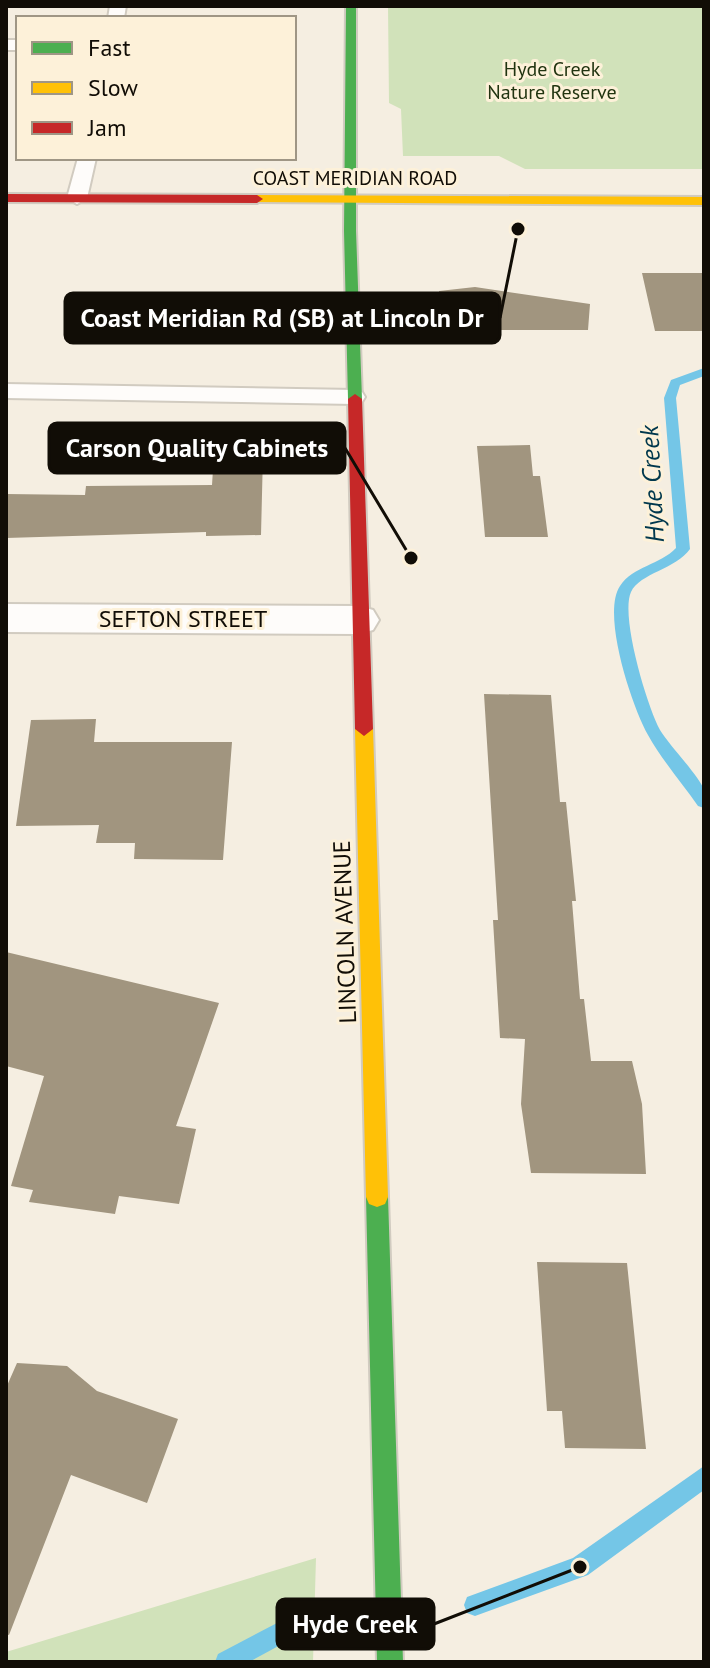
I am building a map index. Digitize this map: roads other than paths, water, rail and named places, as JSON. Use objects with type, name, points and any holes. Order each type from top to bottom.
[{"type":"main road","name":"LINCOLN AVENUE","points":[[351,6],[349,200],[390,1662]]},
{"type":"main road","name":"COAST MERIDIAN ROAD","points":[[6,198],[704,201]]},
{"type":"street","name":"SEFTON STREET","points":[[6,618],[359,620]]},
{"type":"lane","points":[[77,198],[86,160]]},
{"type":"lane","points":[[6,391],[354,397]]},
{"type":"waterway","name":"Hyde Creek","points":[[704,372],[675,383],[670,398],[683,549],[669,561],[636,578],[624,591],[621,602],[630,661],[648,720],[704,802]]},
{"type":"waterway","name":"Hyde Creek","points":[[475,1605],[580,1567],[704,1477]]},
{"type":"waterway","name":"Hyde Creek","points":[[226,1662],[300,1622]]},
{"type":"place","name":"Coast Meridian Rd (SB) at Lincoln Dr","points":[[518,229]]},
{"type":"place","name":"Carson Quality Cabinets","points":[[411,558]]},
{"type":"place","name":"Hyde Creek","points":[[580,1567]]},
{"type":"park label","name":"Hyde Creek Nature Reserve","points":[[552,80]]}]
